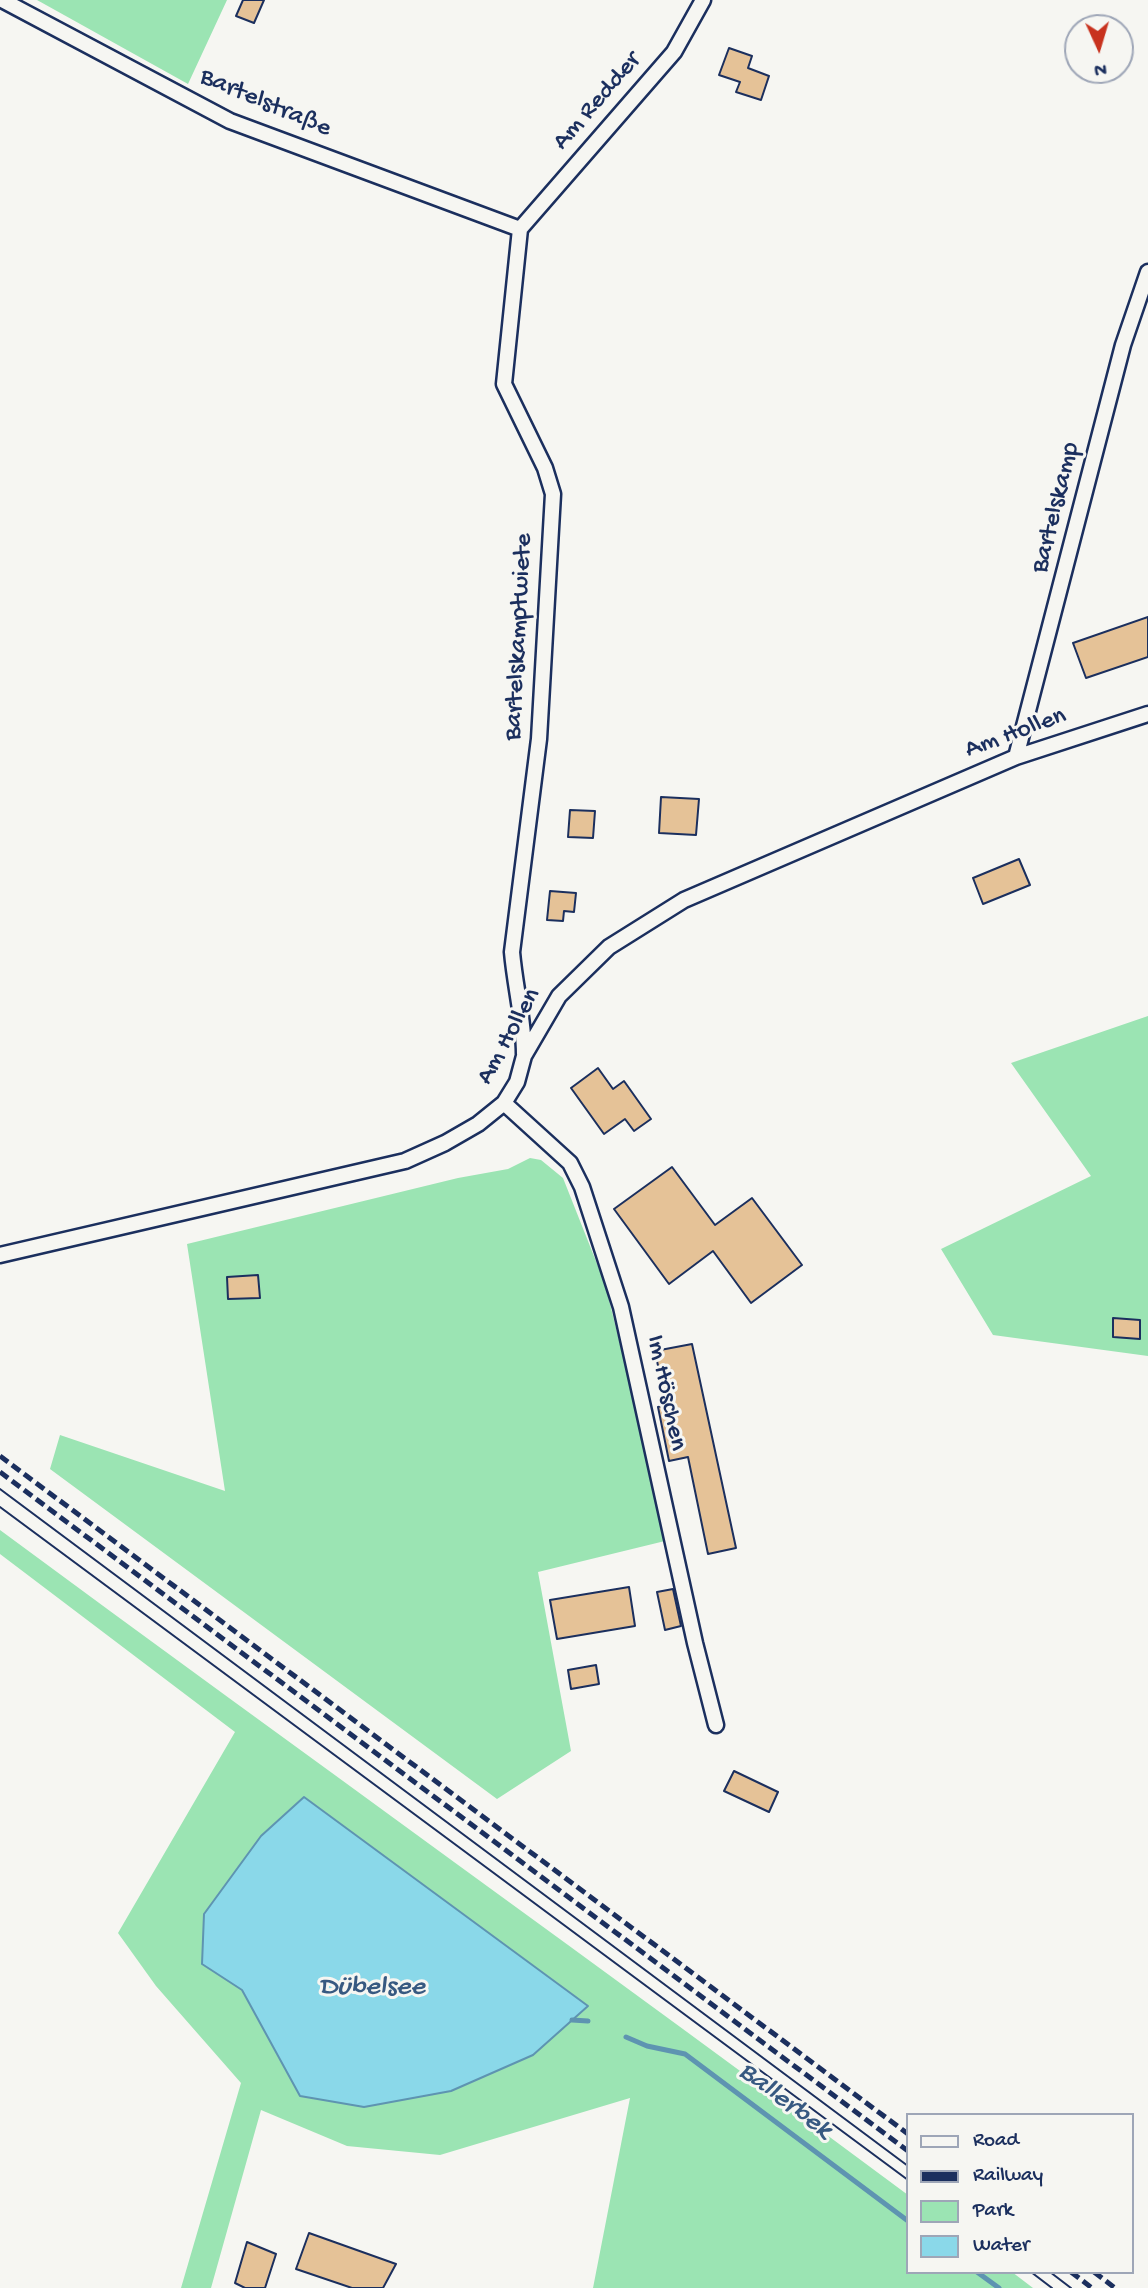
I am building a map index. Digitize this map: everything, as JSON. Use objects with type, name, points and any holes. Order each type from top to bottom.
[{"type":"street","name":"Bartelstraße","points":[[2,0],[230,121],[520,229]]},
{"type":"street","name":"Am Redder","points":[[520,229],[674,52],[703,0]]},
{"type":"street","name":"Bartelskamptwiete","points":[[520,229],[504,384],[545,468],[552,494],[539,739],[512,952],[515,985],[524,1027],[524,1056]]},
{"type":"street","name":"Bartelskamp","points":[[1016,757],[1124,345],[1148,272]]},
{"type":"street","name":"Am Hollen","points":[[0,1255],[405,1161],[446,1143],[478,1124],[504,1103],[517,1082],[524,1056],[559,996],[609,947],[684,900],[1016,757],[1148,714]]},
{"type":"street","name":"Im Höschen","points":[[504,1103],[570,1163],[582,1187],[621,1307],[695,1643],[716,1725]]},
{"type":"green space","points":[[37,0],[227,0],[188,84]]},
{"type":"green space","points":[[1148,1016],[1148,1356],[993,1335],[941,1249],[1091,1176],[1011,1063]]},
{"type":"green space","points":[[530,1158],[541,1160],[563,1178],[605,1284],[669,1540],[538,1572],[571,1751],[497,1799],[50,1469],[60,1435],[225,1491],[187,1244],[458,1178],[508,1169]]},
{"type":"green space","points":[[0,1530],[906,2194],[906,2274],[1015,2274],[1033,2288],[593,2288],[630,2098],[440,2155],[347,2146],[261,2110],[211,2288],[181,2288],[241,2083],[156,1986],[118,1933],[235,1732],[0,1554]],"holes":[[[242,1990],[363,2107],[300,2095]]]},
{"type":"water","name":"Dübelsee","points":[[304,1797],[588,2006],[533,2055],[451,2091],[364,2107],[300,2096],[242,1990],[202,1964],[204,1914],[261,1836]]},
{"type":"building","points":[[243,0],[264,0],[254,23],[236,16]]},
{"type":"building","points":[[729,48],[752,56],[748,68],[769,76],[761,100],[736,92],[740,82],[719,75]]},
{"type":"building","points":[[1148,617],[1148,657],[1086,678],[1073,643]]},
{"type":"building","points":[[661,797],[699,799],[696,835],[659,833]]},
{"type":"building","points":[[570,810],[595,811],[593,838],[568,837]]},
{"type":"building","points":[[1019,859],[1030,885],[983,904],[973,878]]},
{"type":"building","points":[[550,891],[576,893],[574,912],[564,911],[563,921],[547,920]]},
{"type":"building","points":[[598,1068],[613,1089],[624,1081],[651,1119],[634,1131],[625,1119],[604,1134],[571,1088]]},
{"type":"building","points":[[672,1167],[715,1225],[752,1198],[802,1265],[751,1303],[713,1251],[669,1284],[614,1209]]},
{"type":"building","points":[[258,1275],[260,1298],[228,1299],[227,1277]]},
{"type":"building","points":[[1113,1318],[1140,1320],[1140,1339],[1113,1337]]},
{"type":"building","points":[[692,1344],[736,1548],[708,1554],[688,1457],[669,1461],[658,1407],[666,1405],[655,1351]]},
{"type":"building","points":[[629,1587],[635,1626],[557,1639],[550,1600]]},
{"type":"building","points":[[673,1589],[681,1626],[665,1630],[657,1592]]},
{"type":"building","points":[[596,1665],[599,1684],[571,1689],[568,1670]]},
{"type":"building","points":[[734,1771],[778,1792],[769,1812],[724,1791]]},
{"type":"building","points":[[309,2233],[396,2264],[383,2288],[352,2288],[296,2269]]},
{"type":"building","points":[[247,2242],[276,2254],[265,2288],[245,2288],[235,2283]]},
{"type":"waterway","name":"Ballerbek","points":[[572,2020],[588,2021]]},
{"type":"waterway","name":"Ballerbek","points":[[626,2037],[647,2046],[685,2054],[906,2220]]},
{"type":"waterway","name":"Ballerbek","points":[[980,2274],[999,2288]]},
{"type":"tram line","points":[[0,1489],[906,2165]]},
{"type":"tram line","points":[[0,1507],[906,2179]]},
{"type":"tram line","points":[[1034,2274],[1052,2288]]},
{"type":"tram line","points":[[1053,2274],[1071,2288]]},
{"type":"railway","points":[[0,1456],[906,2133]]},
{"type":"railway","points":[[0,1472],[906,2150]]},
{"type":"railway","points":[[1074,2274],[1092,2288]]},
{"type":"railway","points":[[1097,2274],[1115,2288]]}]
